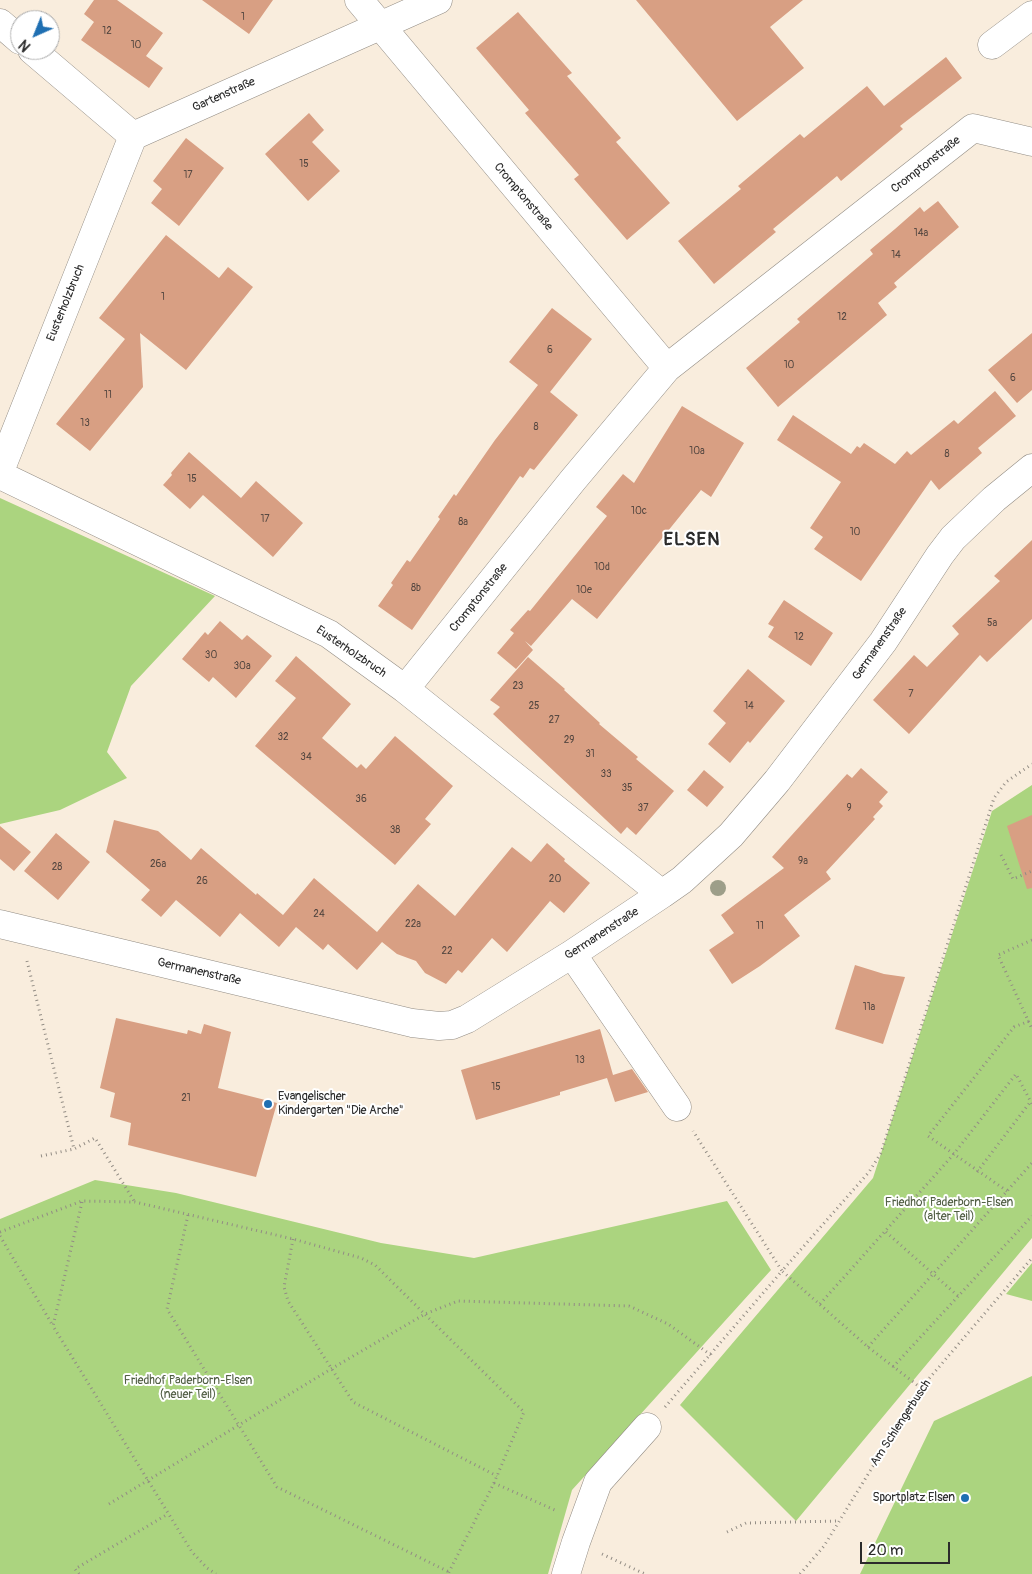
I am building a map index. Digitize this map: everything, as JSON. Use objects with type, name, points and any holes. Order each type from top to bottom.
[{"type":"street","name":"Cromptonstraße","points":[[359,0],[667,368]]},
{"type":"street","name":"Gartenstraße","points":[[133,136],[438,0]]},
{"type":"street","points":[[992,46],[1032,15]]},
{"type":"street","points":[[0,23],[10,32]]},
{"type":"street","points":[[44,60],[133,136]]},
{"type":"street","name":"Cromptonstraße","points":[[405,689],[567,488],[667,368],[973,128],[1032,142]]},
{"type":"street","name":"Eusterholzbruch","points":[[0,471],[133,136]]},
{"type":"street","name":"Germanenstraße","points":[[10,927],[412,1023],[440,1026],[452,1025],[467,1019],[572,954],[662,894],[682,880],[731,835],[777,781],[884,642],[953,538],[994,499],[1032,468]]},
{"type":"street","name":"Eusterholzbruch","points":[[0,475],[329,634],[405,689],[662,894]]},
{"type":"street","points":[[572,954],[677,1107]]},
{"type":"street","points":[[566,1574],[579,1532],[598,1482],[647,1427]]},
{"type":"path","points":[[647,1427],[869,1172],[881,1153],[994,798],[1006,782],[1032,764]]},
{"type":"path","points":[[1001,855],[1013,879],[1032,871]]},
{"type":"path","points":[[10,927],[74,1149]]},
{"type":"path","points":[[1032,940],[998,955],[1030,1021],[1032,1029]]},
{"type":"path","points":[[1006,1192],[928,1136],[1014,1028],[1030,1021]]},
{"type":"path","points":[[820,1304],[954,1155],[1016,1074],[1031,1103],[977,1172]]},
{"type":"path","points":[[677,1107],[782,1271],[868,1347],[921,1388]]},
{"type":"path","points":[[41,1156],[74,1149],[95,1138],[134,1202]]},
{"type":"path","points":[[868,1347],[1032,1163]]},
{"type":"path","points":[[53,1326],[82,1201]]},
{"type":"path","points":[[0,1232],[82,1201],[134,1202],[293,1239],[361,1258],[375,1266],[524,1412],[494,1483],[449,1573],[277,1487],[167,1309],[188,1215]]},
{"type":"path","points":[[893,1368],[1032,1216]]},
{"type":"path","points":[[886,1232],[958,1296]]},
{"type":"path","points":[[0,1236],[192,1552],[207,1568],[216,1574]]},
{"type":"path","points":[[293,1239],[284,1287],[288,1302],[353,1402],[497,1476]]},
{"type":"path","name":"Am Schlengerbusch","points":[[800,1574],[824,1546],[840,1522],[921,1388],[1032,1258]]},
{"type":"path","points":[[109,1504],[330,1369],[425,1314],[458,1301],[629,1306],[668,1324],[710,1355]]},
{"type":"path","points":[[494,1483],[579,1532],[645,1574]]},
{"type":"path","points":[[79,1574],[75,1569],[168,1514]]},
{"type":"path","points":[[727,1532],[746,1523],[840,1522]]},
{"type":"green space","points":[[0,498],[215,596],[131,686],[107,752],[127,778],[60,810],[0,824]]},
{"type":"green space","name":"Friedhof Paderborn-Elsen (alter Teil)","points":[[1032,785],[1032,1238],[796,1521],[680,1405],[873,1178],[992,811]]},
{"type":"green space","name":"Friedhof Paderborn-Elsen (neuer Teil)","points":[[95,1180],[176,1193],[381,1243],[474,1258],[727,1201],[771,1270],[572,1490],[548,1574],[0,1574],[0,1219]]},
{"type":"green space","points":[[1032,1263],[1032,1301],[1006,1294]]},
{"type":"green space","name":"Sportplatz Elsen","points":[[1032,1376],[1032,1574],[860,1574],[934,1421]]},
{"type":"building","points":[[94,0],[117,0],[163,33],[146,56],[163,68],[149,88],[81,40],[94,22],[84,14]]},
{"type":"building","points":[[202,0],[273,0],[249,34]]},
{"type":"building","points":[[636,0],[803,0],[770,27],[804,68],[737,121]]},
{"type":"building","points":[[518,12],[572,73],[567,76],[621,138],[616,142],[670,203],[627,240],[574,179],[579,175],[525,113],[529,110],[476,48]]},
{"type":"building","points":[[946,57],[962,78],[900,126],[903,129],[841,181],[837,176],[773,229],[776,232],[714,284],[678,241],[741,189],[738,186],[800,134],[804,138],[867,86],[884,106]]},
{"type":"building","points":[[309,113],[324,130],[312,142],[340,171],[308,201],[265,154]]},
{"type":"building","points":[[186,138],[224,168],[179,226],[151,203],[162,189],[153,181]]},
{"type":"building","points":[[938,201],[959,227],[894,283],[897,287],[878,303],[887,315],[778,407],[746,368],[800,322],[797,319],[873,254],[870,250],[920,207],[924,212]]},
{"type":"building","points":[[166,235],[219,278],[228,267],[253,287],[186,370],[140,333],[143,387],[90,451],[56,424],[125,339],[99,318]]},
{"type":"building","points":[[552,308],[592,339],[550,392],[578,415],[534,470],[530,468],[523,478],[520,476],[412,630],[378,606],[407,560],[410,562],[440,519],[438,517],[454,494],[456,496],[495,440],[538,385],[509,362]]},
{"type":"building","points":[[1032,333],[1032,390],[1017,403],[988,370]]},
{"type":"building","points":[[995,391],[1016,416],[978,448],[982,453],[939,490],[931,480],[861,581],[814,549],[823,537],[810,528],[841,482],[777,440],[793,415],[851,454],[857,446],[860,448],[864,443],[895,464],[907,451],[911,455],[954,420],[958,424]]},
{"type":"building","points":[[682,406],[744,443],[711,497],[701,490],[597,619],[572,599],[531,646],[525,641],[533,650],[516,669],[497,653],[514,633],[510,630],[528,610],[530,611],[607,516],[596,507],[623,474],[634,483]]},
{"type":"building","points":[[189,452],[241,498],[256,481],[303,523],[273,557],[203,495],[190,509],[163,485]]},
{"type":"building","points":[[1032,540],[1032,619],[987,662],[980,655],[909,734],[873,700],[914,655],[927,667],[959,634],[952,626],[1000,581],[994,576]]},
{"type":"building","points":[[784,600],[833,633],[811,666],[768,637],[774,627],[768,624]]},
{"type":"building","points":[[220,621],[242,640],[247,635],[272,656],[236,698],[213,677],[209,682],[182,659],[205,632],[208,635]]},
{"type":"building","points":[[296,656],[351,704],[322,738],[357,768],[361,764],[366,769],[395,736],[453,786],[425,819],[431,824],[395,865],[255,746],[296,698],[275,681]]},
{"type":"building","points":[[528,657],[565,689],[599,724],[638,757],[636,759],[674,791],[636,835],[627,827],[621,834],[493,714],[500,707],[490,700]]},
{"type":"building","points":[[748,669],[785,701],[750,743],[748,741],[730,763],[708,744],[726,723],[713,711]]},
{"type":"building","points":[[861,768],[888,792],[879,802],[883,806],[873,817],[875,819],[826,872],[831,879],[784,915],[800,936],[732,984],[709,950],[734,933],[721,915],[784,868],[772,857],[847,774],[852,778]]},
{"type":"building","points":[[704,770],[724,787],[707,807],[687,790]]},
{"type":"building","points":[[1032,815],[1032,888],[1027,889],[1007,826]]},
{"type":"building","points":[[114,820],[158,831],[191,860],[201,848],[256,895],[257,893],[283,915],[314,878],[377,932],[418,884],[455,916],[512,847],[531,862],[547,843],[565,859],[564,861],[590,883],[564,913],[550,901],[507,952],[492,938],[462,973],[458,970],[446,984],[425,973],[416,961],[397,954],[382,942],[357,970],[328,944],[323,950],[296,927],[279,947],[240,913],[220,937],[176,900],[161,917],[141,900],[150,890],[106,852]]},
{"type":"building","points":[[0,826],[31,852],[14,871],[0,859]]},
{"type":"building","points":[[56,833],[90,862],[58,900],[24,871]]},
{"type":"building","points":[[855,965],[884,974],[905,977],[883,1044],[835,1029]]},
{"type":"building","points":[[116,1018],[187,1034],[188,1030],[201,1034],[204,1024],[231,1032],[218,1088],[277,1103],[256,1177],[128,1145],[131,1123],[110,1117],[115,1093],[100,1088]]},
{"type":"building","points":[[600,1029],[613,1075],[632,1069],[648,1092],[615,1102],[607,1078],[560,1092],[560,1095],[476,1120],[461,1070]]},
{"type":"place","name":"Evangelischer Kindergarten \"Die Arche\"","points":[[268,1104]]},
{"type":"place","name":"Sportplatz Elsen","points":[[965,1498]]},
{"type":"district","name":"ELSEN","points":[[692,540]]}]
